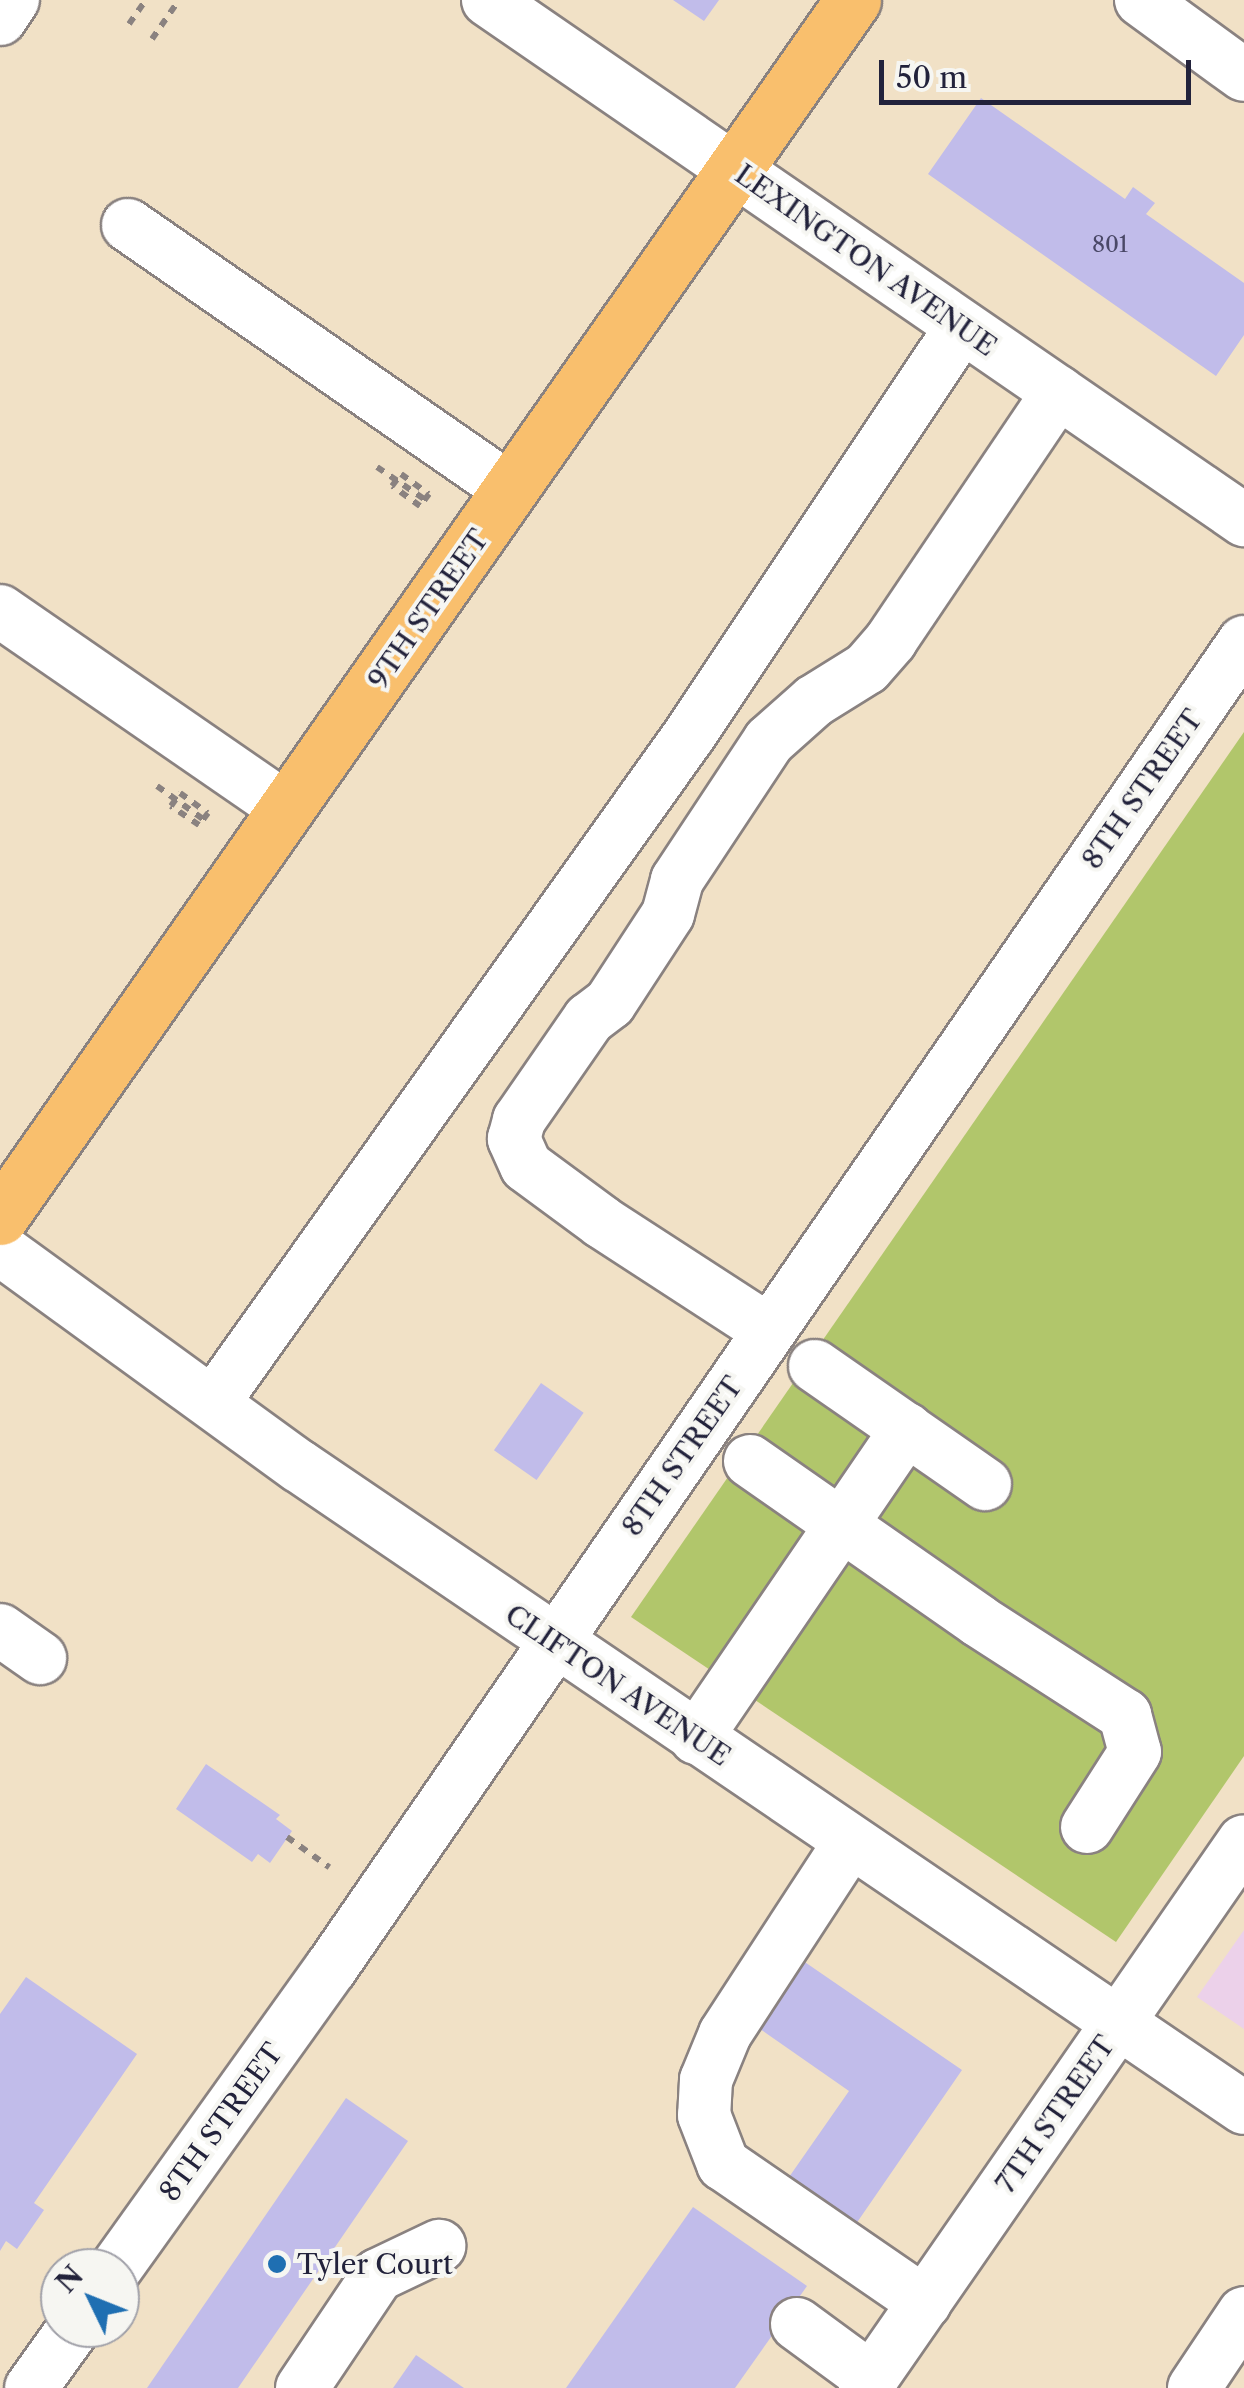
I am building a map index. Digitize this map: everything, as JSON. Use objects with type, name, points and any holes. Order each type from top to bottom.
[{"type":"main road","name":"9TH STREET","points":[[0,1216],[854,0]]},
{"type":"street","points":[[0,19],[13,0]]},
{"type":"street","name":"LEXINGTON AVENUE","points":[[488,0],[1244,520]]},
{"type":"street","points":[[1141,0],[1244,75]]},
{"type":"street","points":[[128,226],[511,490]]},
{"type":"street","points":[[213,1403],[690,734],[962,326]]},
{"type":"street","points":[[768,1330],[602,1222],[526,1166],[517,1154],[514,1139],[519,1120],[589,1018],[610,1003],[668,914],[677,880],[769,741],[786,723],[856,676],[891,640],[1058,392]]},
{"type":"street","points":[[0,611],[287,809]]},
{"type":"street","name":"8TH STREET","points":[[130,2248],[331,1968],[1244,642]]},
{"type":"street","name":"CLIFTON AVENUE","points":[[0,1249],[554,1641],[1244,2108]]},
{"type":"street","points":[[815,1366],[985,1484]]},
{"type":"street","points":[[696,1738],[907,1429]]},
{"type":"street","points":[[750,1461],[1124,1714],[1135,1752],[1088,1827]]},
{"type":"street","name":"7TH STREET","points":[[868,2383],[1244,1840]]},
{"type":"street","points":[[850,1842],[725,2034],[706,2080],[704,2116],[723,2164],[924,2302]]},
{"type":"street","points":[[302,2388],[378,2275],[438,2246]]},
{"type":"street","points":[[1194,2388],[1244,2313]]},
{"type":"street","points":[[797,2324],[868,2383]]},
{"type":"street","points":[[31,2388],[60,2348]]},
{"type":"path","points":[[128,24],[146,0]]},
{"type":"path","points":[[152,40],[179,0]]},
{"type":"path","points":[[378,467],[424,500]]},
{"type":"path","points":[[156,786],[175,799]]},
{"type":"path","points":[[180,793],[208,812],[199,825],[171,806],[175,799],[180,793]]},
{"type":"path","points":[[287,1837],[329,1866]]},
{"type":"shaded area","points":[[1244,1930],[1244,2029],[1197,1997]]},
{"type":"green space","points":[[1244,732],[1244,1756],[1116,1942],[631,1617]]},
{"type":"building","points":[[673,0],[719,0],[704,21]]},
{"type":"building","points":[[981,98],[1125,199],[1133,187],[1155,203],[1146,214],[1244,283],[1244,335],[1216,376],[928,174]]},
{"type":"building","points":[[541,1383],[584,1413],[537,1480],[494,1450]]},
{"type":"building","points":[[206,1764],[280,1815],[276,1819],[292,1831],[270,1863],[258,1854],[252,1862],[176,1809]]},
{"type":"building","points":[[796,1956],[962,2070],[847,2237],[780,2190],[849,2091],[750,2022]]},
{"type":"building","points":[[26,1977],[137,2054],[34,2203],[44,2210],[17,2249],[6,2241],[0,2251],[0,2014]]},
{"type":"building","name":"Tyler Court","points":[[346,2098],[408,2141],[238,2388],[147,2388]]},
{"type":"building","points":[[693,2207],[807,2286],[735,2388],[566,2388]]},
{"type":"building","points":[[416,2355],[464,2388],[393,2388]]},
{"type":"place","name":"Tyler Court","points":[[277,2264]]}]
